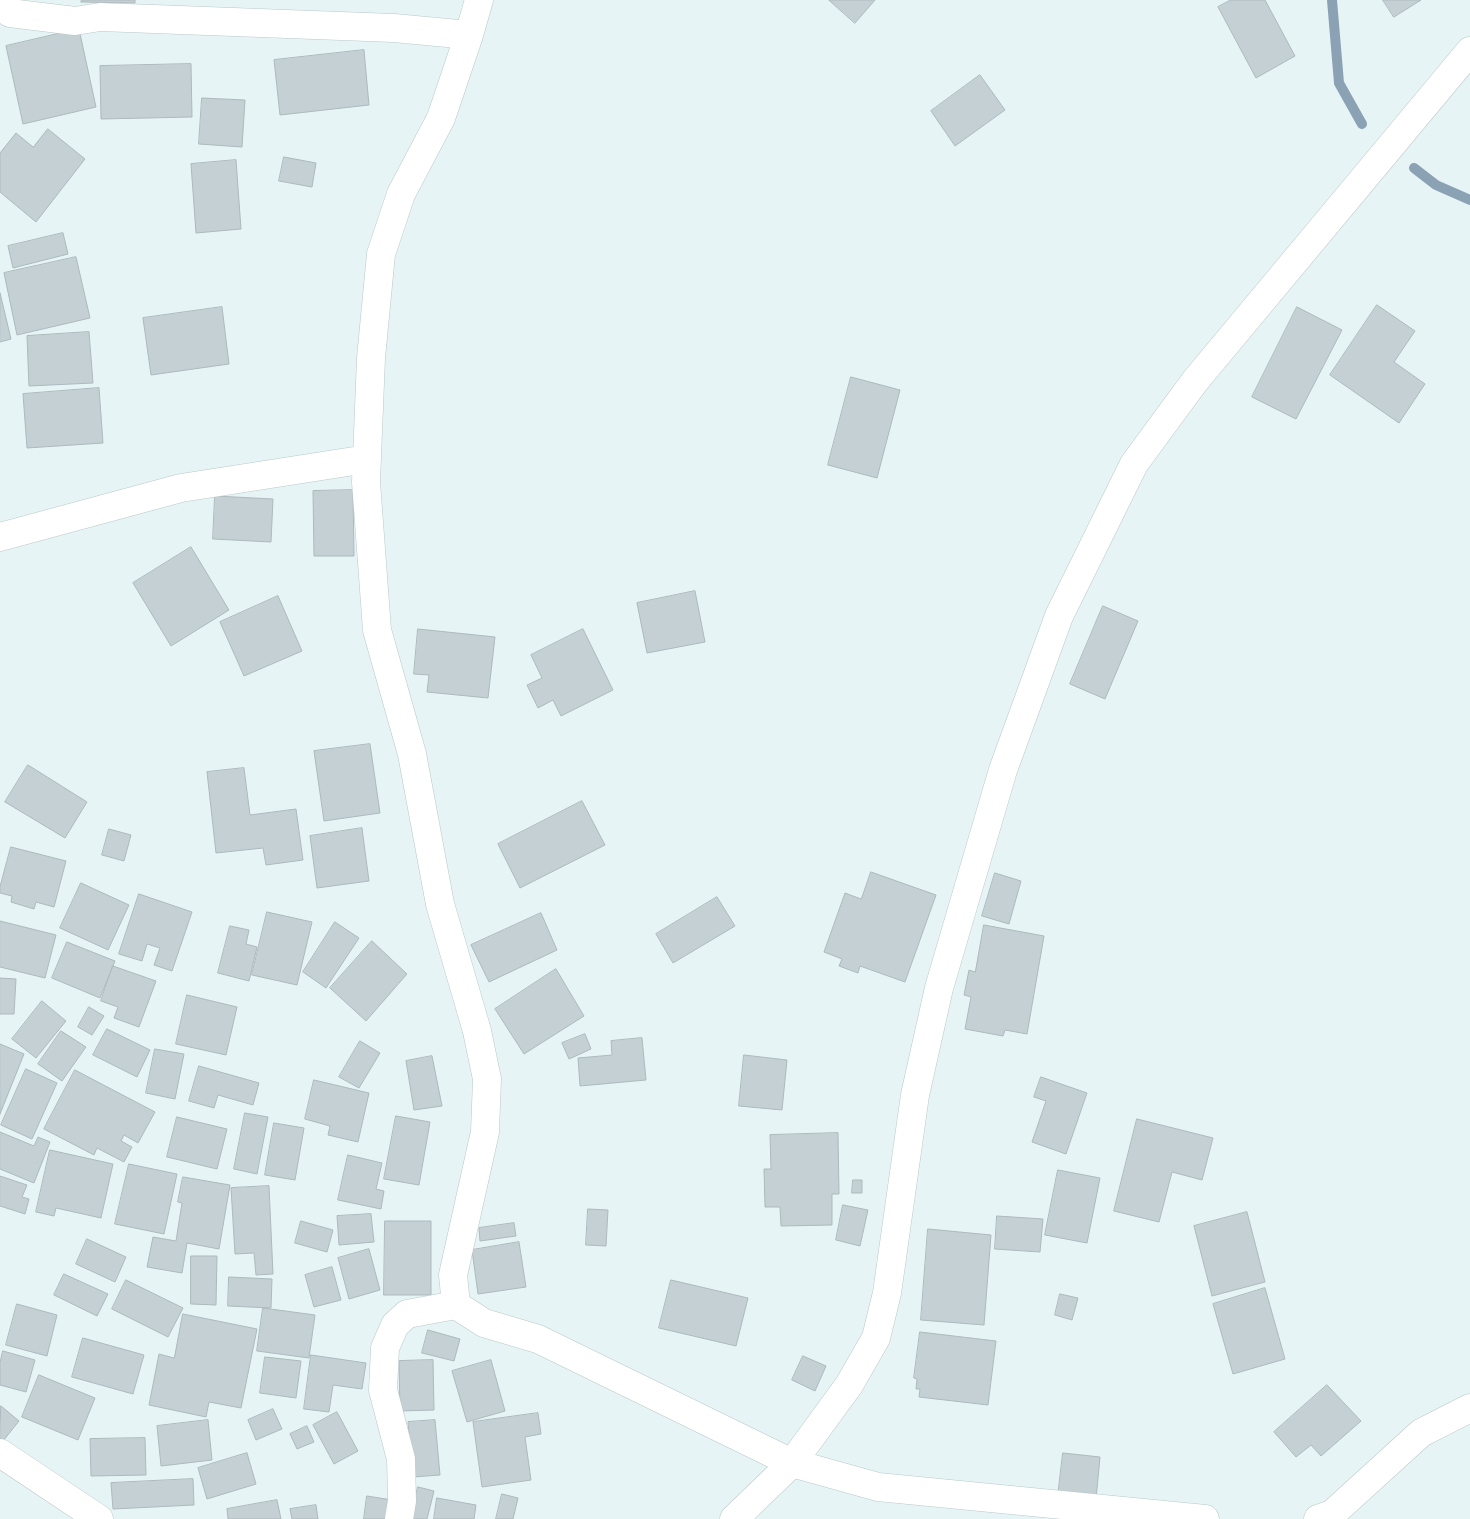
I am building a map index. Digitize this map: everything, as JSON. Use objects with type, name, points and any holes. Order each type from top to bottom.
[{"type":"street","points":[[456,1305],[453,1274],[485,1132],[487,1079],[478,1031],[440,904],[412,754],[376,630],[366,482],[371,358],[381,254],[401,194],[441,118],[479,0]]},
{"type":"street","points":[[0,6],[10,13],[75,21],[100,17],[394,28],[469,35]]},
{"type":"street","points":[[734,1519],[792,1463],[849,1385],[876,1338],[887,1293],[915,1095],[940,988],[1003,770],[1059,616],[1134,464],[1195,381],[1470,51]]},
{"type":"street","points":[[0,537],[181,488],[367,459]]},
{"type":"street","points":[[399,1519],[402,1501],[401,1459],[383,1390],[384,1348],[395,1325],[407,1314],[456,1305],[484,1323],[538,1339],[792,1463],[878,1487],[1204,1519]]},
{"type":"street","points":[[1318,1519],[1332,1514],[1421,1432],[1470,1408]]},
{"type":"street","points":[[0,1453],[98,1519]]},
{"type":"building","points":[[82,0],[135,0],[135,3],[81,2]]},
{"type":"building","points":[[829,0],[875,0],[855,23]]},
{"type":"building","points":[[1231,0],[1265,0],[1295,56],[1256,78],[1218,7]]},
{"type":"building","points":[[1383,0],[1421,0],[1394,17]]},
{"type":"building","points":[[79,29],[96,107],[23,124],[6,46]]},
{"type":"building","points":[[364,50],[369,105],[280,115],[274,60]]},
{"type":"building","points":[[191,64],[192,117],[101,119],[100,66]]},
{"type":"building","points":[[980,75],[1005,110],[955,146],[931,111]]},
{"type":"building","points":[[202,98],[245,100],[242,147],[199,144]]},
{"type":"building","points":[[48,129],[85,159],[36,222],[0,192],[0,153],[16,133],[33,147]]},
{"type":"building","points":[[284,157],[316,163],[312,187],[279,181]]},
{"type":"building","points":[[236,160],[241,229],[196,233],[191,164]]},
{"type":"building","points":[[63,233],[68,254],[13,268],[8,246]]},
{"type":"building","points":[[76,257],[90,318],[17,335],[4,273]]},
{"type":"building","points":[[0,293],[11,339],[0,342]]},
{"type":"building","points":[[1377,305],[1415,331],[1394,362],[1425,384],[1399,423],[1330,375]]},
{"type":"building","points":[[222,307],[229,364],[151,375],[143,318]]},
{"type":"building","points":[[1297,307],[1342,330],[1296,419],[1252,397]]},
{"type":"building","points":[[89,332],[93,383],[29,386],[27,336]]},
{"type":"building","points":[[851,377],[900,390],[877,478],[828,465]]},
{"type":"building","points":[[99,388],[103,443],[27,448],[23,394]]},
{"type":"building","points":[[353,490],[354,556],[314,556],[313,491]]},
{"type":"building","points":[[215,496],[273,499],[271,542],[213,539]]},
{"type":"building","points":[[191,547],[229,610],[171,646],[133,583]]},
{"type":"building","points":[[695,591],[705,642],[647,653],[637,603]]},
{"type":"building","points":[[278,596],[302,651],[244,676],[220,622]]},
{"type":"building","points":[[1103,606],[1138,621],[1105,699],[1070,684]]},
{"type":"building","points":[[418,629],[495,637],[488,698],[427,692],[429,675],[414,674]]},
{"type":"building","points":[[583,629],[613,690],[561,716],[553,700],[538,708],[527,685],[542,678],[531,655]]},
{"type":"building","points":[[370,744],[380,813],[324,821],[314,751]]},
{"type":"building","points":[[28,765],[87,802],[65,838],[5,802]]},
{"type":"building","points":[[244,768],[250,815],[296,809],[303,860],[266,865],[263,848],[216,853],[207,772]]},
{"type":"building","points":[[582,801],[605,845],[520,888],[498,844]]},
{"type":"building","points":[[362,828],[369,881],[317,888],[310,836]]},
{"type":"building","points":[[109,829],[131,835],[124,861],[102,855]]},
{"type":"building","points":[[11,847],[66,861],[54,907],[36,902],[34,909],[11,902],[12,896],[0,893]]},
{"type":"building","points":[[871,872],[936,895],[905,982],[860,966],[858,973],[839,966],[842,959],[824,952],[845,893],[861,899]]},
{"type":"building","points":[[995,873],[1021,881],[1009,924],[982,916]]},
{"type":"building","points":[[81,883],[129,905],[108,950],[60,928]]},
{"type":"building","points":[[139,894],[192,912],[172,971],[154,965],[160,948],[147,944],[142,961],[119,954]]},
{"type":"building","points":[[717,897],[735,926],[673,963],[656,934]]},
{"type":"building","points":[[267,912],[312,922],[297,985],[252,975]]},
{"type":"building","points":[[541,913],[557,950],[489,982],[471,945]]},
{"type":"building","points":[[0,921],[56,935],[45,978],[0,967]]},
{"type":"building","points":[[335,922],[359,938],[326,988],[303,972]]},
{"type":"building","points":[[984,925],[1044,936],[1027,1034],[1005,1030],[1003,1036],[965,1029],[971,997],[964,995],[969,970],[975,972]]},
{"type":"building","points":[[230,926],[249,930],[246,944],[257,947],[249,981],[218,973]]},
{"type":"building","points":[[372,941],[407,974],[366,1021],[330,988]]},
{"type":"building","points":[[67,942],[115,961],[100,998],[52,978]]},
{"type":"building","points":[[113,966],[156,981],[139,1027],[114,1018],[118,1007],[101,1001]]},
{"type":"building","points":[[556,969],[584,1016],[524,1054],[495,1009]]},
{"type":"building","points":[[0,978],[16,979],[14,1014],[0,1014]]},
{"type":"building","points":[[187,995],[237,1007],[226,1055],[176,1044]]},
{"type":"building","points":[[42,1001],[66,1021],[36,1058],[12,1039]]},
{"type":"building","points":[[89,1007],[104,1016],[92,1035],[78,1027]]},
{"type":"building","points":[[107,1029],[150,1050],[137,1077],[93,1055]]},
{"type":"building","points":[[61,1031],[86,1047],[62,1081],[38,1064]]},
{"type":"building","points":[[585,1034],[591,1049],[569,1059],[562,1043]]},
{"type":"building","points":[[642,1038],[646,1080],[580,1086],[578,1058],[612,1055],[611,1041]]},
{"type":"building","points":[[360,1041],[380,1053],[359,1088],[339,1077]]},
{"type":"building","points":[[0,1044],[24,1054],[0,1114]]},
{"type":"building","points":[[155,1049],[184,1054],[175,1099],[146,1093]]},
{"type":"building","points":[[744,1055],[787,1060],[782,1110],[739,1106]]},
{"type":"building","points":[[432,1056],[442,1106],[414,1110],[406,1061]]},
{"type":"building","points":[[199,1066],[259,1083],[253,1105],[218,1095],[214,1108],[189,1101]]},
{"type":"building","points":[[26,1069],[57,1083],[32,1139],[1,1125]]},
{"type":"building","points":[[75,1070],[155,1112],[138,1143],[124,1135],[121,1141],[132,1147],[124,1162],[97,1148],[94,1155],[44,1129]]},
{"type":"building","points":[[1041,1077],[1087,1093],[1066,1154],[1032,1142],[1046,1101],[1034,1097]]},
{"type":"building","points":[[314,1080],[369,1093],[358,1142],[328,1135],[330,1126],[305,1119]]},
{"type":"building","points":[[245,1113],[268,1117],[257,1174],[234,1169]]},
{"type":"building","points":[[396,1116],[430,1122],[419,1185],[384,1179]]},
{"type":"building","points":[[177,1117],[227,1129],[217,1169],[167,1157]]},
{"type":"building","points":[[1137,1119],[1213,1138],[1202,1180],[1172,1172],[1159,1222],[1114,1211]]},
{"type":"building","points":[[274,1123],[304,1128],[295,1180],[265,1175]]},
{"type":"building","points":[[0,1132],[34,1146],[38,1137],[50,1142],[34,1183],[0,1169]]},
{"type":"building","points":[[838,1133],[839,1194],[832,1194],[832,1225],[781,1226],[780,1207],[765,1207],[764,1169],[771,1169],[770,1135]]},
{"type":"building","points":[[50,1150],[113,1164],[101,1218],[56,1208],[54,1216],[36,1212]]},
{"type":"building","points":[[348,1155],[382,1163],[376,1189],[384,1191],[381,1209],[338,1200]]},
{"type":"building","points":[[129,1164],[177,1174],[164,1234],[115,1224]]},
{"type":"building","points":[[1058,1170],[1100,1178],[1087,1243],[1045,1235]]},
{"type":"building","points":[[0,1176],[27,1185],[22,1197],[29,1199],[25,1214],[0,1206]]},
{"type":"building","points":[[183,1177],[230,1185],[219,1249],[187,1243],[182,1273],[147,1267],[153,1237],[176,1241],[182,1203],[178,1202]]},
{"type":"building","points":[[853,1180],[862,1180],[862,1193],[852,1193]]},
{"type":"building","points":[[269,1186],[273,1274],[256,1275],[254,1253],[235,1254],[231,1188]]},
{"type":"building","points":[[843,1205],[868,1210],[860,1246],[836,1240]]},
{"type":"building","points":[[588,1209],[608,1210],[606,1246],[586,1245]]},
{"type":"building","points":[[1247,1212],[1265,1282],[1212,1296],[1194,1226]]},
{"type":"building","points":[[371,1214],[374,1242],[339,1245],[337,1216]]},
{"type":"building","points":[[997,1216],[1043,1219],[1040,1252],[995,1249]]},
{"type":"building","points":[[301,1221],[333,1230],[327,1252],[295,1243]]},
{"type":"building","points":[[385,1221],[431,1221],[431,1295],[384,1295]]},
{"type":"building","points":[[514,1223],[516,1236],[480,1241],[479,1228]]},
{"type":"building","points":[[928,1229],[991,1235],[984,1325],[921,1320]]},
{"type":"building","points":[[87,1239],[126,1257],[115,1282],[76,1264]]},
{"type":"building","points":[[519,1242],[526,1287],[478,1294],[472,1250]]},
{"type":"building","points":[[369,1249],[380,1290],[349,1299],[338,1258]]},
{"type":"building","points":[[191,1256],[217,1256],[216,1305],[191,1304]]},
{"type":"building","points":[[332,1267],[341,1300],[314,1307],[305,1275]]},
{"type":"building","points":[[64,1274],[108,1294],[97,1316],[54,1295]]},
{"type":"building","points":[[229,1277],[272,1279],[271,1308],[228,1306]]},
{"type":"building","points":[[126,1280],[183,1308],[168,1337],[112,1309]]},
{"type":"building","points":[[671,1280],[748,1298],[736,1346],[659,1328]]},
{"type":"building","points":[[1265,1288],[1285,1359],[1233,1374],[1213,1304]]},
{"type":"building","points":[[1060,1294],[1078,1298],[1072,1320],[1055,1315]]},
{"type":"building","points":[[17,1304],[57,1315],[47,1356],[6,1345]]},
{"type":"building","points":[[263,1308],[315,1315],[309,1358],[257,1351]]},
{"type":"building","points":[[183,1314],[257,1329],[241,1408],[209,1402],[206,1417],[149,1405],[159,1354],[174,1358]]},
{"type":"building","points":[[428,1330],[460,1339],[454,1361],[422,1353]]},
{"type":"building","points":[[920,1332],[996,1341],[988,1405],[919,1397],[920,1389],[916,1389],[917,1379],[914,1378]]},
{"type":"building","points":[[83,1338],[144,1355],[133,1394],[72,1377]]},
{"type":"building","points":[[3,1351],[35,1360],[26,1392],[0,1385],[0,1363]]},
{"type":"building","points":[[311,1355],[366,1363],[362,1389],[333,1385],[329,1412],[304,1409]]},
{"type":"building","points":[[803,1356],[826,1366],[815,1391],[792,1380]]},
{"type":"building","points":[[265,1357],[301,1361],[296,1398],[260,1393]]},
{"type":"building","points":[[433,1360],[434,1410],[400,1411],[399,1361]]},
{"type":"building","points":[[491,1360],[505,1411],[467,1422],[452,1371]]},
{"type":"building","points":[[39,1375],[95,1398],[78,1440],[22,1417]]},
{"type":"building","points":[[1327,1385],[1361,1421],[1321,1456],[1311,1445],[1296,1457],[1274,1432]]},
{"type":"building","points":[[1,1406],[19,1421],[3,1441],[0,1438]]},
{"type":"building","points":[[273,1409],[282,1429],[256,1440],[248,1420]]},
{"type":"building","points":[[337,1412],[358,1451],[334,1464],[313,1425]]},
{"type":"building","points":[[538,1413],[541,1434],[525,1437],[531,1480],[482,1487],[473,1422]]},
{"type":"building","points":[[208,1420],[212,1460],[161,1466],[157,1426]]},
{"type":"building","points":[[435,1420],[440,1475],[413,1477],[408,1422]]},
{"type":"building","points":[[307,1426],[314,1442],[297,1449],[290,1434]]},
{"type":"building","points":[[145,1438],[146,1475],[91,1476],[90,1439]]},
{"type":"building","points":[[247,1453],[256,1484],[207,1499],[198,1468]]},
{"type":"building","points":[[1063,1453],[1100,1457],[1096,1499],[1058,1496]]},
{"type":"building","points":[[193,1479],[194,1505],[113,1509],[111,1483]]},
{"type":"building","points":[[418,1487],[434,1491],[427,1519],[410,1519]]},
{"type":"building","points":[[502,1494],[518,1498],[513,1519],[496,1519]]},
{"type":"building","points":[[367,1496],[392,1500],[390,1519],[364,1519]]},
{"type":"building","points":[[437,1498],[476,1505],[474,1519],[434,1519]]},
{"type":"building","points":[[277,1500],[281,1519],[228,1519],[227,1509]]},
{"type":"building","points":[[316,1505],[318,1519],[292,1519],[290,1509]]},
{"type":"waterway","points":[[1332,0],[1339,83],[1362,124]]},
{"type":"waterway","points":[[1414,168],[1436,185],[1470,200]]}]
